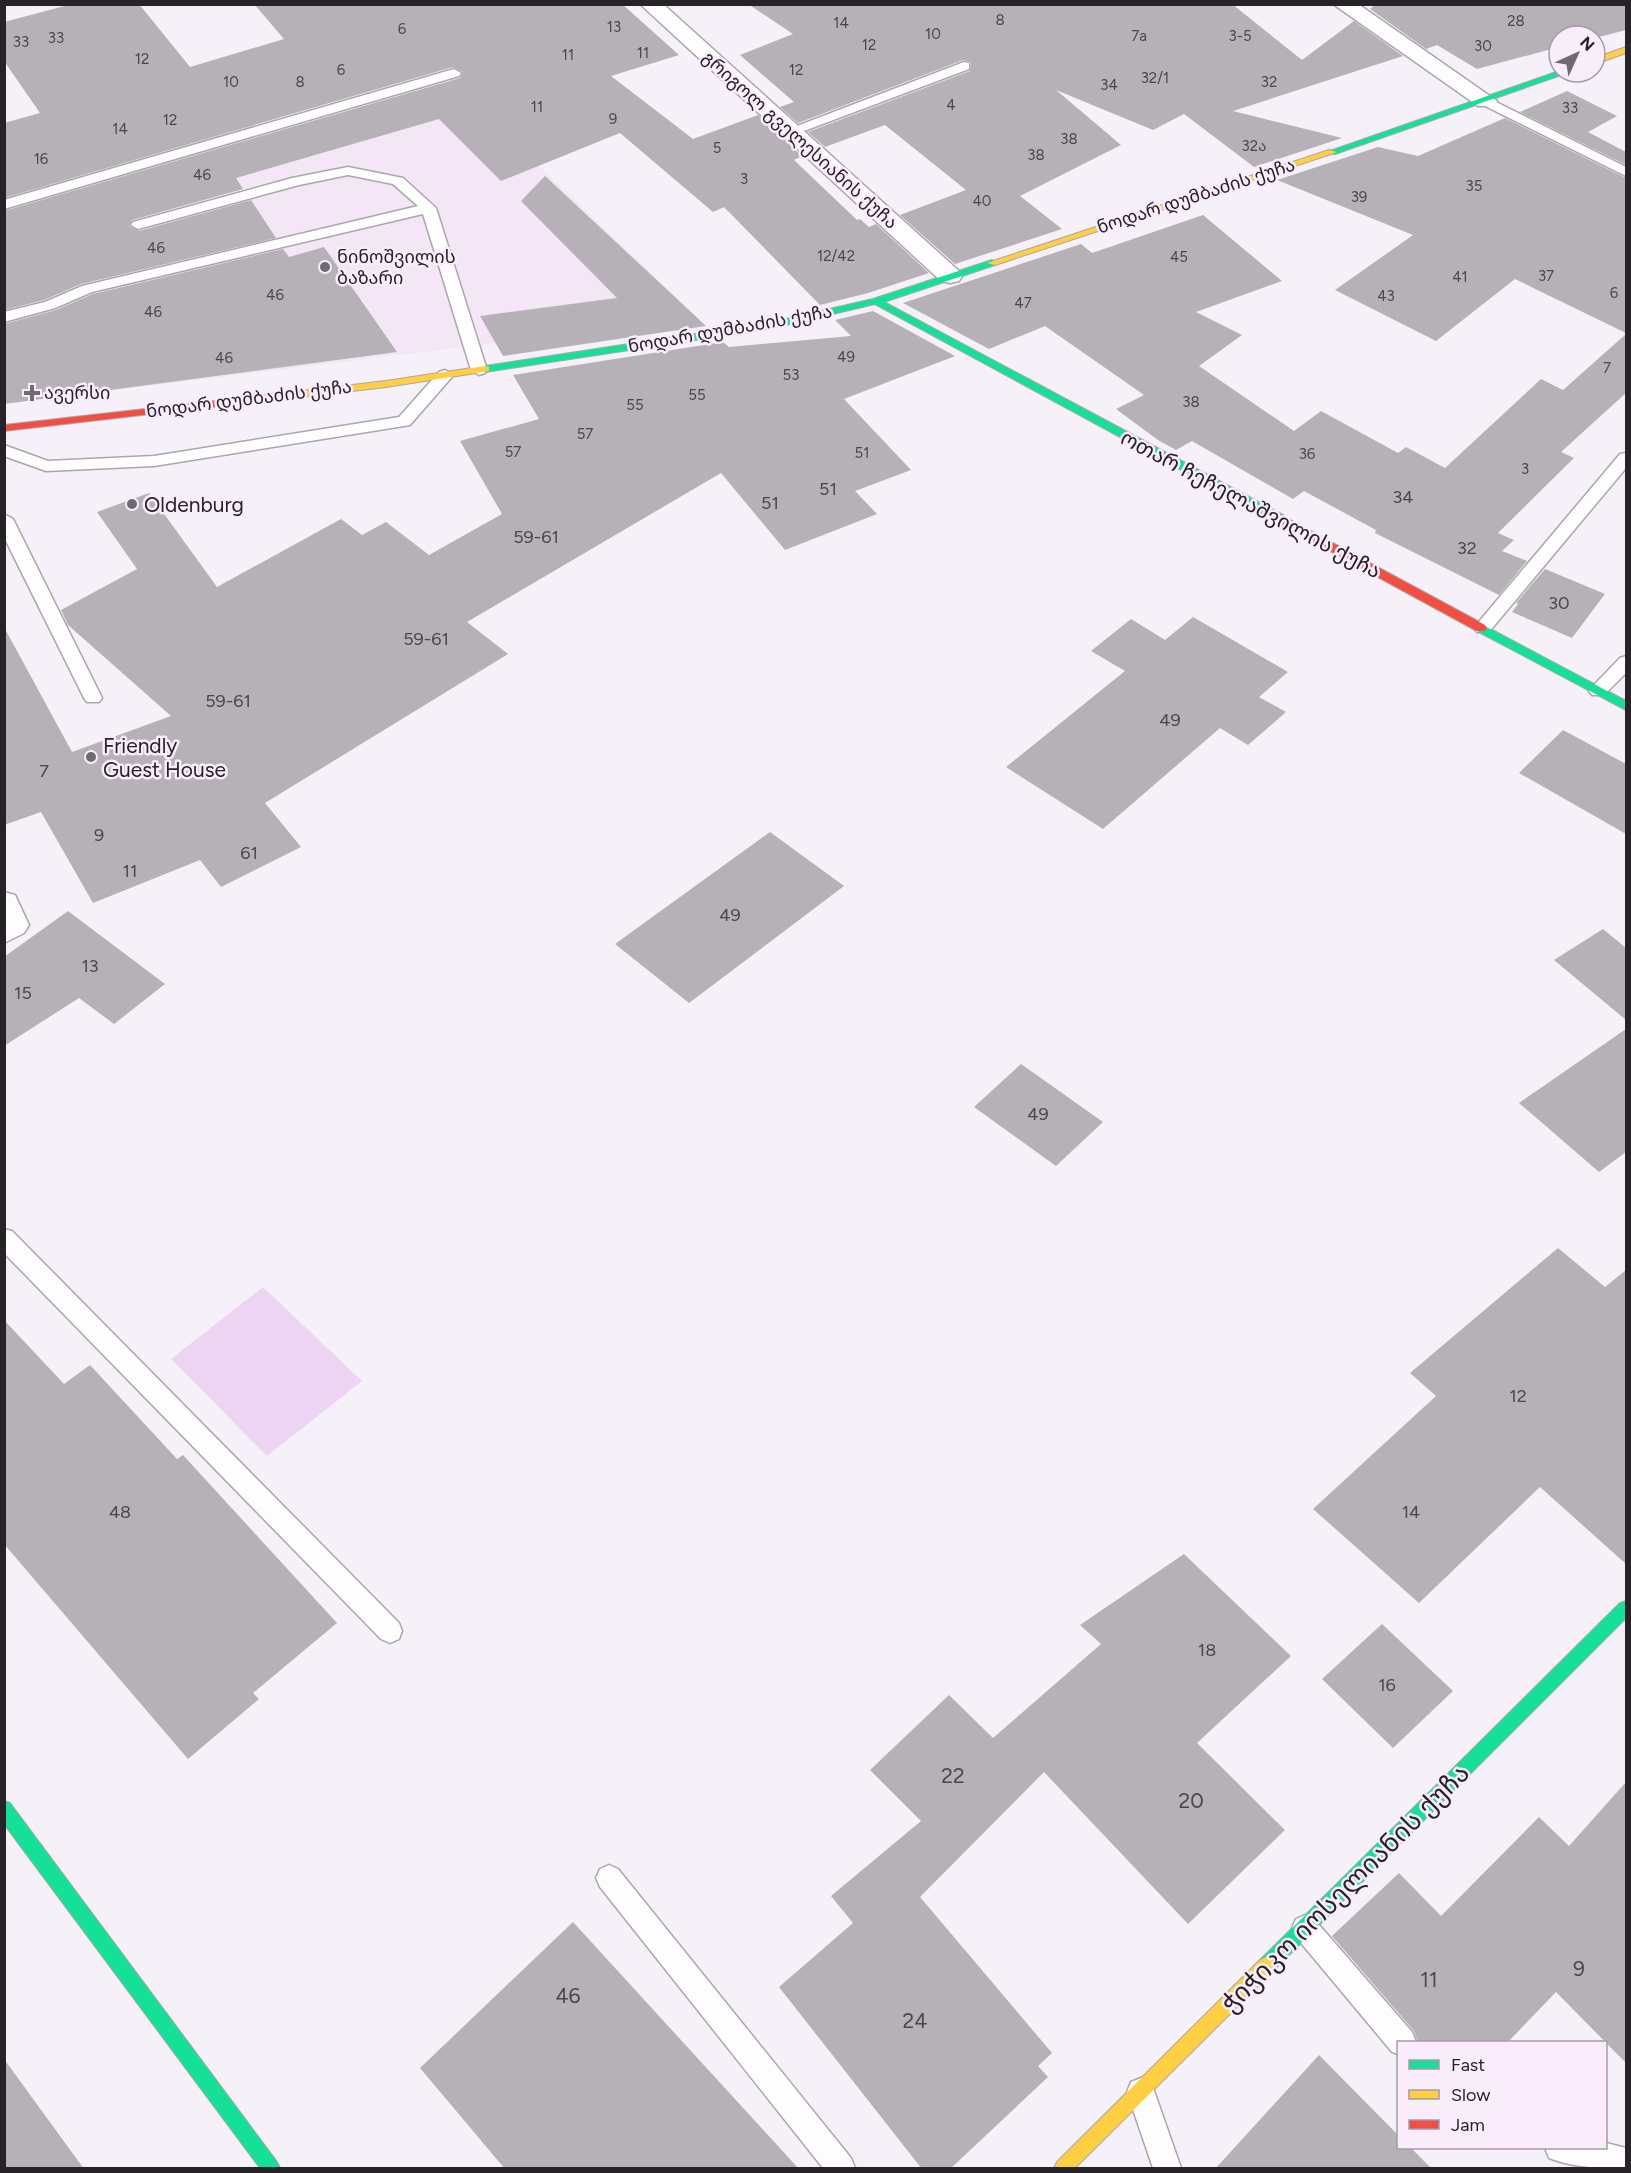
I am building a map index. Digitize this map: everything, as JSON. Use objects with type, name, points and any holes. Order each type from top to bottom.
[{"type":"main road","points":[[1607,57],[1626,50]]},
{"type":"main road","name":"ნოდარ დუმბაძის ქუჩა","points":[[4,428],[445,375],[773,325],[876,301],[1486,101],[1547,79]]},
{"type":"main road","name":"ოთარ ჩეჩელაშვილის ქუჩა","points":[[876,301],[1626,706]]},
{"type":"main road","name":"ჭიჭიკო იოსელიანის ქუჩა","points":[[1064,2169],[1626,1608]]},
{"type":"main road","points":[[4,1809],[271,2169]]},
{"type":"street","name":"გრიგოლ გველესიანის ქუჩა","points":[[650,4],[950,276]]},
{"type":"street","points":[[1343,4],[1486,101]]},
{"type":"street","points":[[4,903],[13,925],[4,931]]},
{"type":"lane","points":[[791,131],[964,66]]},
{"type":"lane","points":[[4,205],[454,74]]},
{"type":"lane","points":[[1486,101],[1626,172]]},
{"type":"lane","points":[[138,225],[297,181],[348,171],[398,181],[429,208],[479,370]]},
{"type":"lane","points":[[4,317],[50,305],[87,289],[429,208]]},
{"type":"lane","points":[[4,450],[46,466],[154,461],[404,421],[445,375]]},
{"type":"lane","points":[[1483,628],[1626,458]]},
{"type":"lane","points":[[4,519],[93,698]]},
{"type":"lane","points":[[1598,691],[1626,662]]},
{"type":"lane","points":[[4,1238],[390,1631]]},
{"type":"lane","points":[[609,1878],[841,2169]]},
{"type":"lane","points":[[1305,1928],[1400,2041]]},
{"type":"lane","points":[[1141,2092],[1167,2169]]},
{"type":"lane","points":[[1564,2149],[1626,2162]]},
{"type":"shaded area","name":"ნინოშვილის ბაზარი","points":[[453,84],[698,318],[5,402],[5,216]]},
{"type":"shaded area","points":[[263,1287],[362,1381],[267,1456],[171,1359]]},
{"type":"building","points":[[72,4],[139,4],[190,67],[284,39],[254,4],[622,4],[679,55],[611,76],[693,139],[758,115],[802,156],[794,160],[857,220],[860,219],[869,227],[876,224],[929,273],[868,293],[820,305],[724,207],[713,212],[620,133],[501,181],[439,119],[236,178],[243,189],[132,220],[129,226],[139,231],[251,200],[276,238],[81,284],[44,300],[4,310],[4,211],[460,78],[463,72],[453,67],[4,198],[4,123],[40,113],[4,61],[4,22]]},
{"type":"building","points":[[748,4],[1232,4],[1302,60],[1354,21],[1403,56],[1233,111],[1342,138],[1254,167],[1184,114],[1153,130],[1056,90],[1121,145],[1020,196],[1062,229],[955,264],[900,215],[966,190],[885,125],[825,147],[808,132],[970,71],[971,62],[963,60],[798,123],[780,107],[794,102],[740,55],[793,34]]},
{"type":"building","points":[[1372,4],[1626,4],[1626,30],[1607,35],[1607,24],[1547,24],[1547,50],[1477,69],[1437,45],[1426,49],[1370,9],[1374,6]]},
{"type":"building","points":[[1567,91],[1617,116],[1588,132],[1626,152],[1626,165],[1520,112]]},
{"type":"building","points":[[1505,118],[1626,178],[1626,333],[1515,279],[1436,341],[1335,290],[1413,235],[1277,180],[1378,147],[1418,156]]},
{"type":"building","points":[[545,176],[706,326],[503,356],[480,316],[617,298],[521,201]]},
{"type":"building","points":[[1203,215],[1282,281],[1196,312],[1242,335],[1199,366],[1294,431],[1321,411],[1398,453],[1406,447],[1445,468],[1541,379],[1563,390],[1626,334],[1626,393],[1561,452],[1574,458],[1498,533],[1514,540],[1502,551],[1527,561],[1499,595],[1375,533],[1376,530],[1304,491],[1293,499],[1192,441],[1176,450],[1158,440],[1116,409],[1144,395],[1045,326],[989,349],[903,303],[1081,244],[1092,253]]},
{"type":"building","points":[[324,247],[397,352],[4,404],[4,324],[56,310],[93,294],[283,249],[289,257]]},
{"type":"building","points":[[873,311],[955,356],[844,399],[911,470],[855,491],[877,514],[785,550],[721,473],[467,622],[508,654],[265,803],[301,847],[221,887],[200,860],[93,903],[41,812],[4,825],[4,627],[72,752],[171,716],[68,625],[61,610],[137,569],[97,512],[149,493],[217,587],[341,519],[362,535],[386,522],[429,555],[502,514],[460,441],[539,419],[513,375],[723,342],[729,347],[851,336],[835,320]]},
{"type":"building","points":[[1545,569],[1605,594],[1572,638],[1512,612],[1518,604],[1516,603]]},
{"type":"building","points":[[1193,617],[1288,672],[1259,697],[1286,712],[1248,745],[1220,728],[1103,829],[1006,767],[1125,671],[1091,651],[1131,619],[1165,640]]},
{"type":"building","points":[[1563,730],[1626,764],[1626,834],[1519,773]]},
{"type":"building","points":[[770,832],[844,886],[689,1003],[615,944]]},
{"type":"building","points":[[68,911],[165,984],[114,1024],[79,998],[4,1046],[4,957]]},
{"type":"building","points":[[1603,929],[1626,948],[1626,1020],[1554,960]]},
{"type":"building","points":[[1626,1029],[1626,1152],[1599,1172],[1519,1103]]},
{"type":"building","points":[[1021,1064],[1103,1122],[1056,1166],[974,1107]]},
{"type":"building","points":[[1558,1248],[1605,1287],[1626,1270],[1626,1564],[1540,1487],[1419,1603],[1313,1509],[1436,1396],[1410,1373]]},
{"type":"building","points":[[4,1320],[64,1384],[90,1365],[177,1459],[183,1455],[337,1623],[253,1693],[259,1699],[188,1759],[4,1544]]},
{"type":"building","points":[[1184,1554],[1291,1656],[1197,1743],[1285,1830],[1188,1924],[1044,1772],[920,1897],[1052,2053],[1038,2066],[1048,2077],[950,2169],[922,2169],[779,1987],[853,1923],[831,1896],[921,1821],[870,1770],[949,1695],[993,1738],[1101,1644],[1080,1625]]},
{"type":"building","points":[[1382,1624],[1453,1691],[1393,1748],[1322,1679]]},
{"type":"building","points":[[1626,1782],[1626,2063],[1607,2041],[1604,2041],[1556,1992],[1509,2041],[1417,2041],[1414,2031],[1332,1936],[1399,1873],[1441,1916],[1539,1817],[1569,1846]]},
{"type":"building","points":[[573,1922],[799,2169],[505,2169],[420,2068]]},
{"type":"building","points":[[1319,2055],[1397,2134],[1397,2149],[1412,2149],[1432,2169],[1215,2169]]},
{"type":"building","points":[[4,2059],[84,2169],[4,2169]]},
{"type":"traffic: fast","points":[[1332,152],[1547,78]]},
{"type":"traffic: fast","points":[[485,369],[773,325],[876,301],[992,263]]},
{"type":"traffic: fast","points":[[876,301],[1279,518]]},
{"type":"traffic: fast","points":[[1481,628],[1626,706]]},
{"type":"traffic: fast","points":[[1266,1966],[1626,1608]]},
{"type":"traffic: fast","points":[[4,1809],[271,2168]]},
{"type":"traffic: slow","points":[[1607,57],[1626,50]]},
{"type":"traffic: slow","points":[[992,263],[1332,152]]},
{"type":"traffic: slow","points":[[233,402],[386,384],[485,369]]},
{"type":"traffic: slow","points":[[1063,2168],[1266,1966]]},
{"type":"traffic: jam","points":[[4,428],[233,402]]},
{"type":"traffic: jam","points":[[1279,518],[1481,628]]},
{"type":"place","name":"ნინოშვილის ბაზარი","points":[[325,267]]},
{"type":"place","name":"ავერსი","points":[[32,393]]},
{"type":"place","name":"Oldenburg","points":[[132,504]]},
{"type":"place","name":"Friendly Guest House","points":[[91,757]]}]
